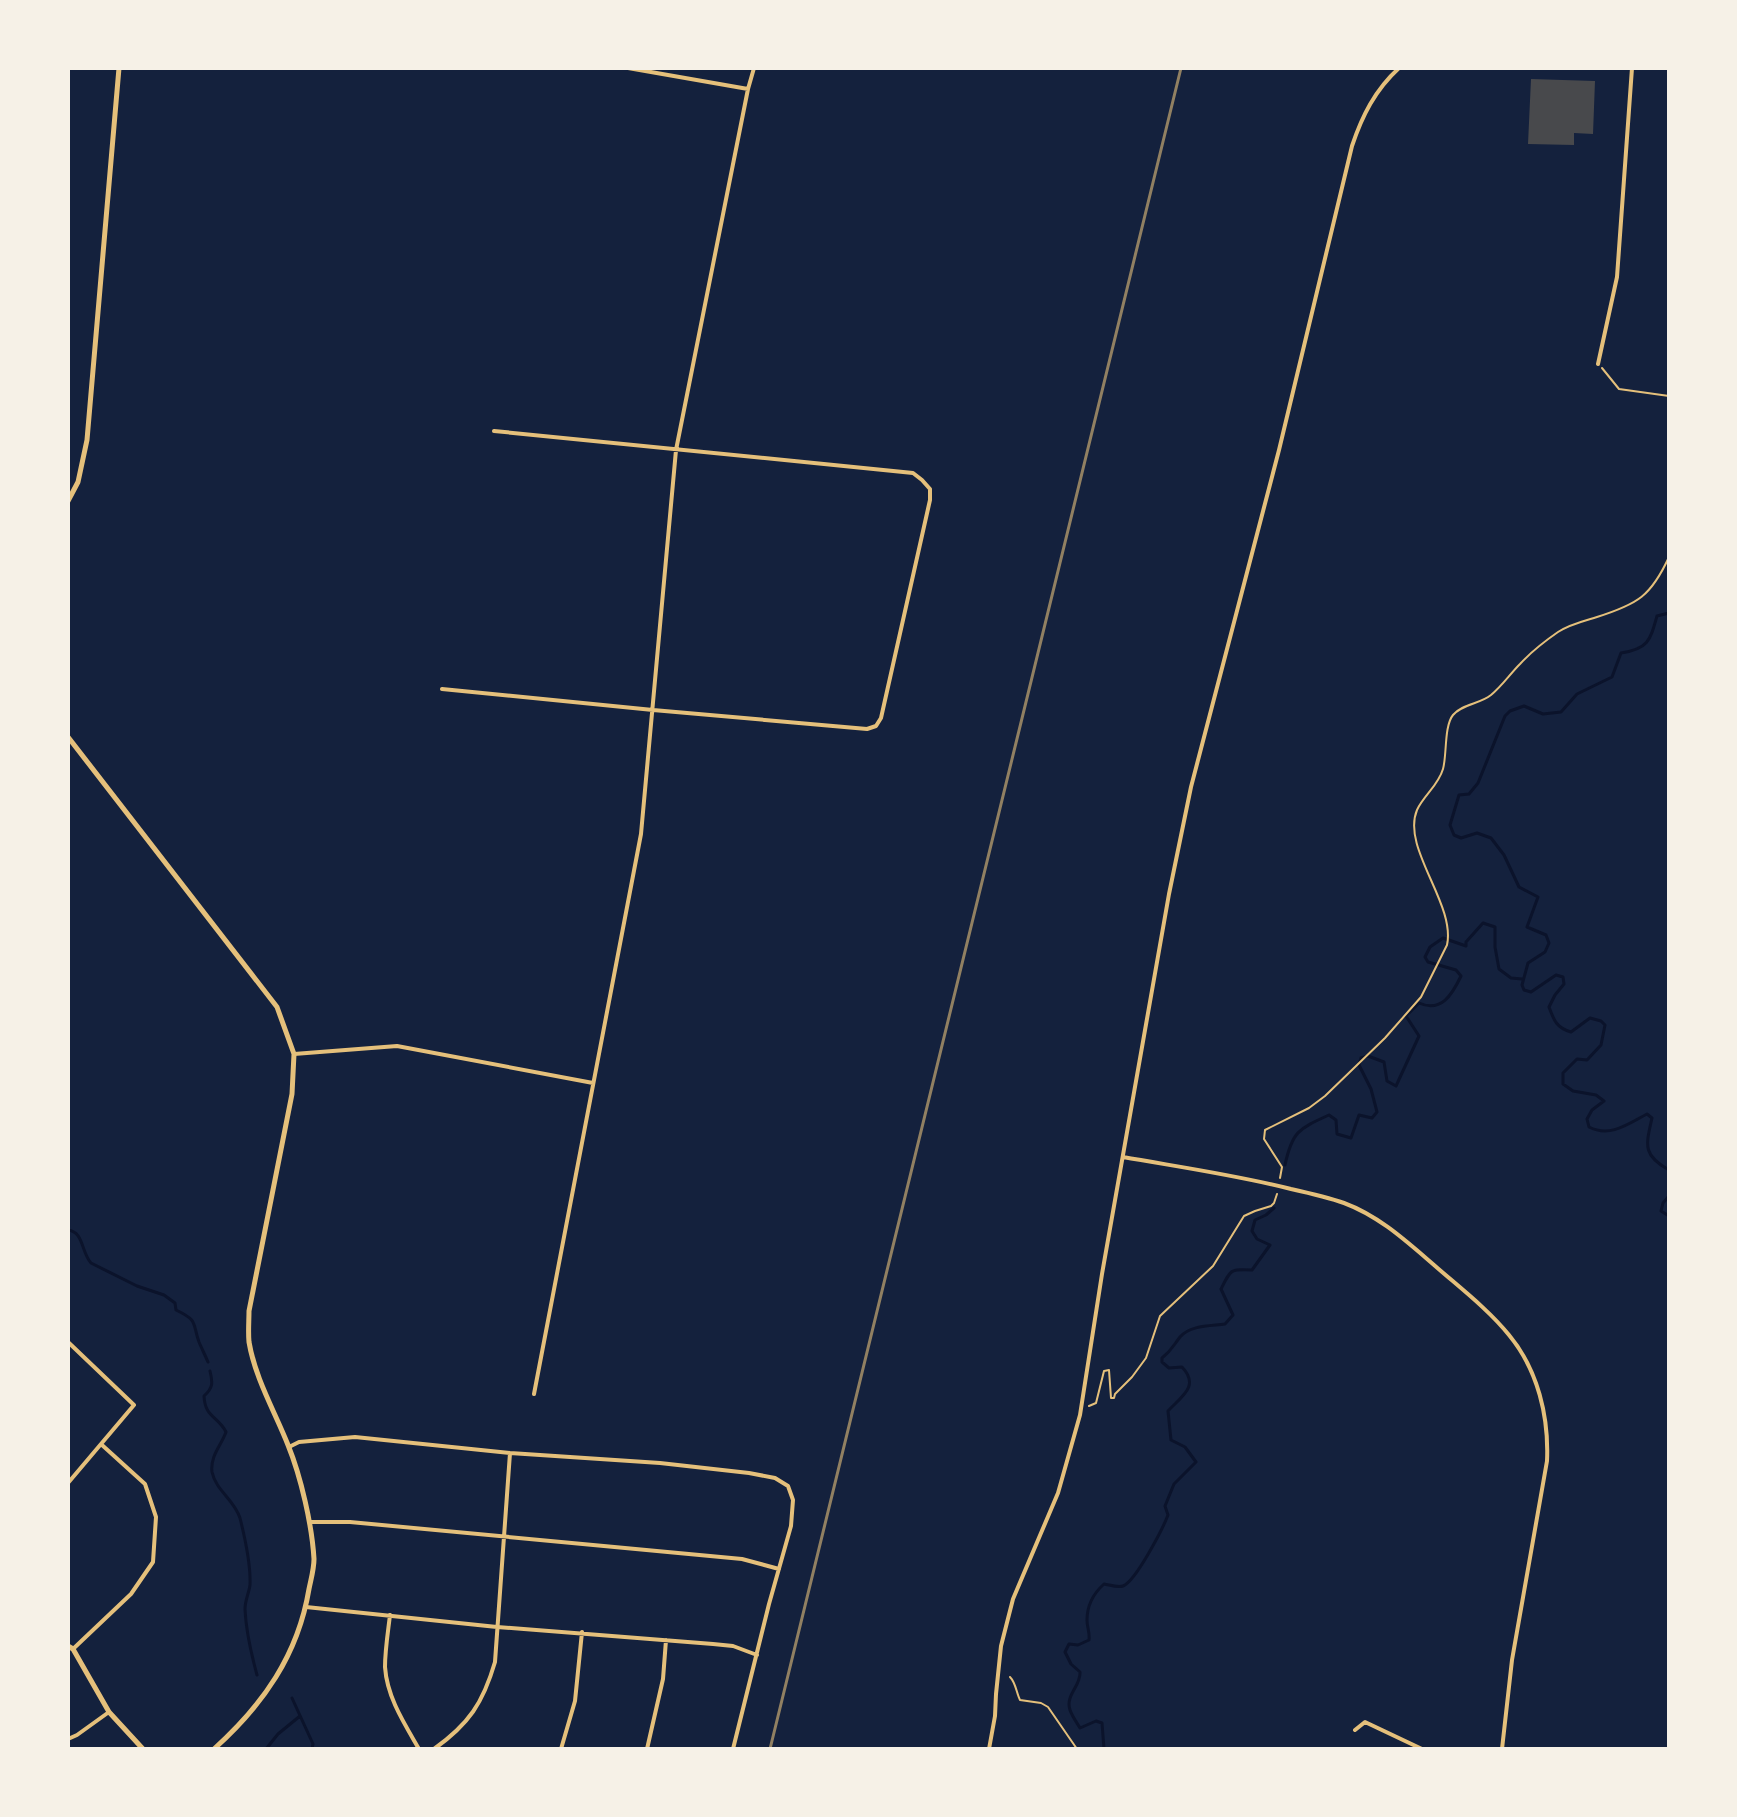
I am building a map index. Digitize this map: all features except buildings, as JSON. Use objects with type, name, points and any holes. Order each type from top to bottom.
[{"type":"street","points":[[68,501],[78,482],[87,440],[119,68]]},
{"type":"street","points":[[628,68],[748,89]]},
{"type":"street","points":[[534,1394],[641,834],[676,450],[754,68]]},
{"type":"street","points":[[989,1749],[1001,1646],[1013,1599],[1058,1493],[1075,1434],[1169,894],[1191,787],[1281,442],[1352,146],[1365,111],[1386,80],[1399,68]]},
{"type":"street","points":[[1598,364],[1617,277],[1632,68]]},
{"type":"street","points":[[442,689],[856,729],[876,726],[881,718],[930,500],[930,489],[913,473],[494,431]]},
{"type":"street","points":[[68,737],[277,1007],[294,1054],[292,1094],[249,1311],[248,1338],[267,1397],[289,1447],[310,1522],[314,1562],[306,1607],[291,1650],[268,1691],[214,1749]]},
{"type":"street","points":[[294,1054],[397,1046],[593,1083]]},
{"type":"street","points":[[1123,1157],[1278,1186],[1342,1202],[1361,1210],[1393,1230],[1478,1303],[1509,1335],[1522,1354],[1541,1399],[1548,1434],[1544,1486],[1512,1660],[1502,1749]]},
{"type":"street","points":[[68,1342],[134,1405],[68,1483]]},
{"type":"street","points":[[289,1447],[299,1442],[355,1437],[749,1473],[775,1478],[788,1486],[793,1500],[791,1526],[733,1749]]},
{"type":"street","points":[[102,1445],[145,1484],[156,1517],[153,1562],[131,1594],[98,1627],[71,1648],[109,1712],[143,1749]]},
{"type":"street","points":[[434,1749],[471,1716],[487,1690],[495,1662],[510,1453]]},
{"type":"street","points":[[310,1522],[350,1522],[742,1559],[779,1569]]},
{"type":"street","points":[[306,1607],[497,1627],[733,1646],[757,1655]]},
{"type":"street","points":[[390,1615],[385,1664],[387,1680],[393,1701],[419,1749]]},
{"type":"street","points":[[561,1749],[575,1701],[582,1632]]},
{"type":"street","points":[[647,1749],[663,1679],[666,1640]]},
{"type":"street","points":[[68,1739],[109,1712]]},
{"type":"street","points":[[1355,1730],[1365,1722],[1422,1749]]},
{"type":"path","points":[[1598,364],[1619,389],[1669,396]]},
{"type":"path","points":[[1280,1179],[1282,1167],[1264,1139],[1265,1130],[1309,1108],[1325,1096],[1385,1038],[1421,997],[1447,945],[1446,919],[1417,844],[1415,820],[1417,811],[1441,775],[1450,721],[1454,714],[1489,697],[1524,660],[1559,632],[1572,624],[1614,611],[1647,594],[1669,557]]},
{"type":"path","points":[[1089,1406],[1096,1403],[1104,1371],[1109,1370],[1111,1398],[1114,1398],[1146,1358],[1160,1316],[1213,1266],[1244,1216],[1271,1206],[1277,1194]]},
{"type":"path","points":[[1010,1677],[1020,1700],[1048,1707],[1077,1749]]},
{"type":"waterway","points":[[1669,613],[1657,616],[1650,638],[1642,646],[1621,653],[1612,677],[1577,694],[1561,712],[1543,714],[1524,706],[1510,711],[1505,716],[1478,783],[1469,794],[1459,795],[1450,825],[1454,835],[1461,838],[1477,833],[1491,838],[1504,855],[1519,887],[1538,897],[1527,927],[1546,935],[1549,943],[1545,952],[1528,963],[1522,985],[1524,990],[1531,992],[1556,975],[1563,977],[1564,984],[1549,1007],[1557,1023],[1571,1032],[1590,1018],[1605,1025],[1601,1045],[1587,1060],[1577,1059],[1563,1073],[1563,1084],[1573,1091],[1596,1095],[1604,1101],[1592,1110],[1587,1119],[1589,1127],[1612,1130],[1647,1114],[1652,1118],[1648,1142],[1650,1154],[1669,1170]]},
{"type":"waterway","points":[[1285,1165],[1294,1138],[1310,1124],[1329,1115],[1336,1120],[1337,1134],[1351,1138],[1359,1115],[1372,1118],[1377,1112],[1371,1089],[1359,1065],[1361,1058],[1368,1056],[1384,1062],[1387,1081],[1396,1086],[1419,1036],[1406,1016],[1419,1003],[1440,1004],[1454,990],[1461,976],[1456,970],[1428,962],[1425,957],[1430,947],[1443,938],[1466,946],[1483,923],[1495,927],[1499,969],[1511,978],[1522,979]]},
{"type":"waterway","points":[[1669,1196],[1661,1211],[1669,1216]]},
{"type":"waterway","points":[[1104,1749],[1102,1723],[1096,1721],[1080,1728],[1071,1712],[1070,1700],[1080,1672],[1065,1652],[1069,1644],[1078,1645],[1089,1640],[1088,1610],[1100,1588],[1104,1584],[1123,1586],[1142,1565],[1168,1515],[1165,1506],[1174,1484],[1196,1462],[1185,1447],[1171,1440],[1168,1411],[1187,1390],[1189,1380],[1182,1367],[1169,1368],[1162,1358],[1184,1333],[1225,1324],[1233,1315],[1221,1289],[1232,1272],[1252,1270],[1270,1245],[1257,1239],[1252,1231],[1255,1220],[1274,1208]]},
{"type":"waterway","points":[[68,1230],[80,1238],[91,1263],[137,1286],[164,1295],[175,1303],[176,1310],[194,1323],[208,1362]]},
{"type":"waterway","points":[[210,1371],[212,1385],[204,1396],[205,1403],[209,1413],[226,1432],[214,1456],[212,1472],[217,1485],[234,1505],[244,1534],[250,1577],[246,1618],[257,1675]]},
{"type":"waterway","points":[[292,1698],[313,1744],[312,1749]]},
{"type":"waterway","points":[[266,1749],[278,1734],[300,1716]]},
{"type":"railway","points":[[770,1749],[1181,68]]}]
